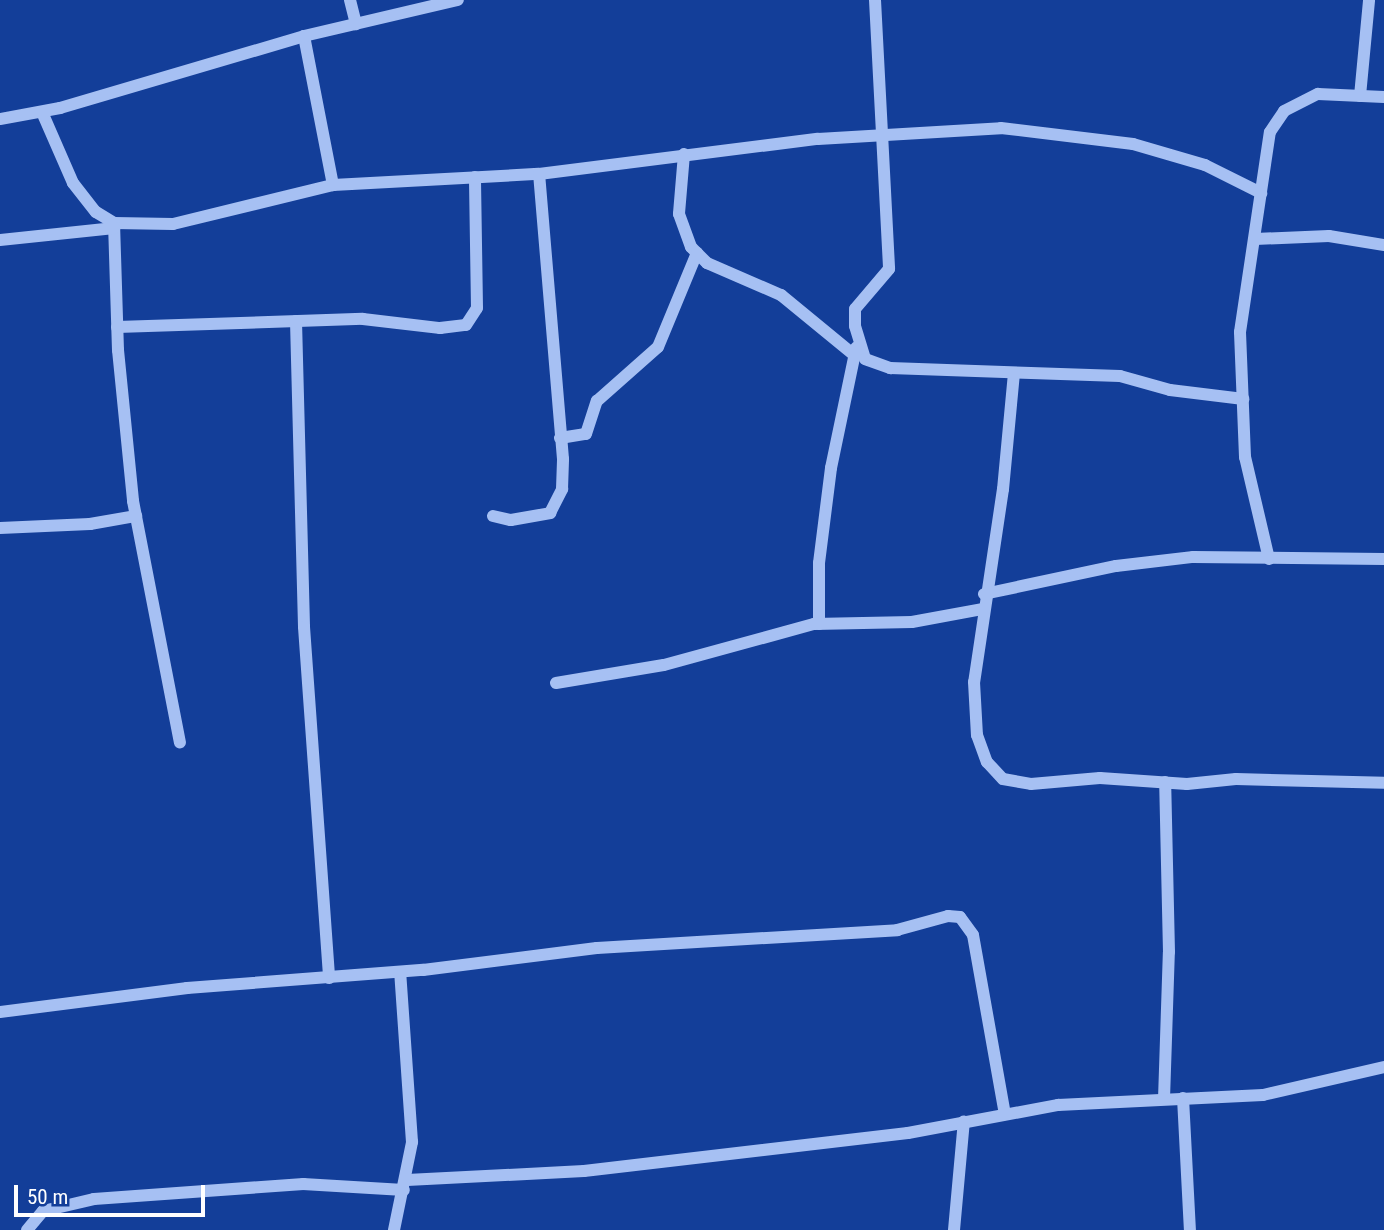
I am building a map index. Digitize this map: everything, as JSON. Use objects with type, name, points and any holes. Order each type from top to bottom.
[{"type":"street","points":[[350,0],[356,24]]},
{"type":"street","points":[[0,119],[42,111],[304,36],[458,0]]},
{"type":"street","points":[[875,0],[889,269],[855,309],[858,340],[865,359],[890,368],[1120,376],[1170,390],[1243,399]]},
{"type":"street","points":[[1360,96],[1369,0]]},
{"type":"street","points":[[304,36],[333,185]]},
{"type":"street","points":[[1269,559],[1245,457],[1240,332],[1270,132],[1284,111],[1318,94],[1384,97]]},
{"type":"street","points":[[42,111],[73,183],[96,212],[114,225]]},
{"type":"street","points":[[0,240],[114,225],[173,224],[333,185],[539,174],[684,154],[884,135],[1002,128],[1133,144],[1205,164],[1261,193]]},
{"type":"street","points":[[684,154],[679,214],[683,232],[697,253],[707,263],[781,295],[854,355]]},
{"type":"street","points":[[493,516],[511,520],[550,513],[562,489],[539,174]]},
{"type":"street","points":[[117,327],[363,319],[440,328],[466,325],[477,308],[475,177]]},
{"type":"street","points":[[114,225],[117,327],[136,516],[180,742]]},
{"type":"street","points":[[1255,239],[1329,236],[1384,245]]},
{"type":"street","points":[[560,438],[586,434],[597,401],[659,347],[697,253]]},
{"type":"street","points":[[296,321],[304,627],[329,978]]},
{"type":"street","points":[[819,624],[820,563],[831,468],[858,340]]},
{"type":"street","points":[[1014,373],[1004,476],[984,594],[974,682],[977,735],[987,762],[1003,779],[1031,784],[1100,778],[1165,782],[1384,783]]},
{"type":"street","points":[[0,528],[90,524],[136,516]]},
{"type":"street","points":[[984,594],[1129,564],[1193,557],[1384,559]]},
{"type":"street","points":[[556,682],[664,665],[778,631],[819,624],[901,623],[982,609]]},
{"type":"street","points":[[1164,1099],[1169,952],[1165,782]]},
{"type":"street","points":[[0,1012],[187,988],[400,972],[597,948],[897,930],[948,916],[960,917],[973,935],[1005,1114]]},
{"type":"street","points":[[394,1230],[406,1185],[412,1142],[400,972]]},
{"type":"street","points":[[27,1230],[43,1211],[94,1199],[303,1184],[406,1185],[584,1171],[908,1133],[1005,1114],[1164,1099],[1263,1095],[1384,1068]]},
{"type":"street","points":[[1182,1098],[1190,1230]]},
{"type":"street","points":[[954,1230],[964,1121]]}]
